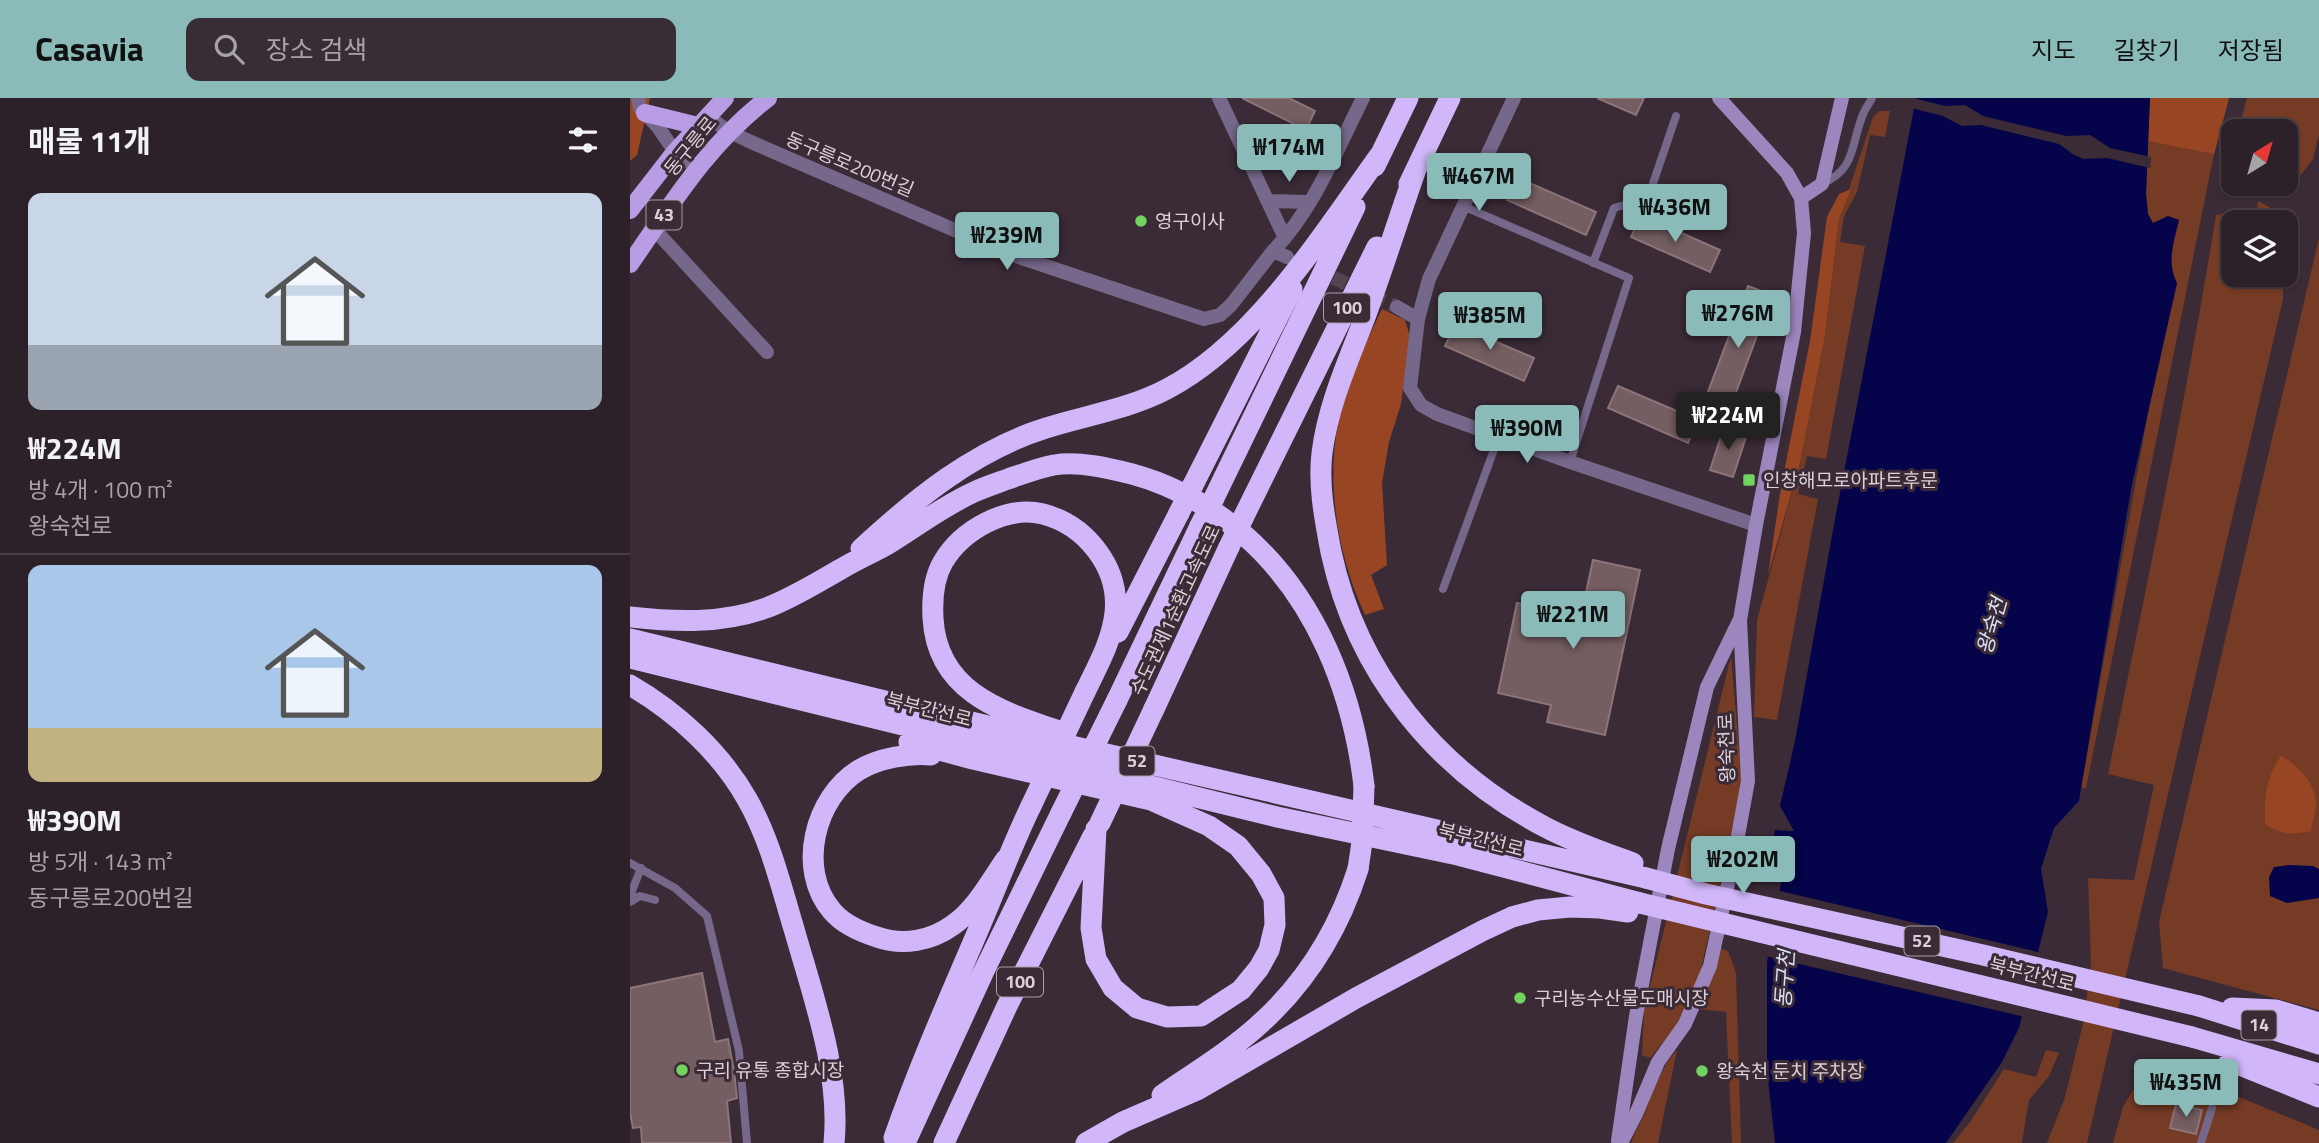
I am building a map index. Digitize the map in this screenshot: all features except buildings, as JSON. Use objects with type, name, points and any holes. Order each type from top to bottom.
[{"type":"highway","name":"수도권제1순환고속도로","points":[[905,1143],[1061,813],[1408,98]]},
{"type":"highway","name":"수도권제1순환고속도로","points":[[944,1143],[1007,1006],[1098,826],[1243,518],[1450,98]]},
{"type":"highway","points":[[839,570],[881,531],[954,472],[987,452],[1047,427],[1126,407],[1168,389],[1206,364],[1266,306],[1314,247],[1380,155]]},
{"type":"highway","points":[[1415,172],[1331,408],[1322,454],[1321,485],[1325,521],[1335,572],[1346,609],[1363,648],[1384,684],[1428,738],[1467,774],[1513,809],[1546,828],[1647,873]]},
{"type":"highway","points":[[892,1143],[916,1074],[1006,859],[1086,692],[1314,247]]},
{"type":"highway","points":[[630,617],[664,621],[724,619],[764,609],[799,595],[974,491],[1029,471],[1056,465],[1113,469],[1157,482],[1179,492],[1230,523],[1285,576],[1304,604],[1338,676],[1360,749],[1364,786],[1362,842],[1358,869],[1348,900],[1322,954],[1294,989],[1261,1023],[1123,1122],[1086,1143]]},
{"type":"highway","points":[[1086,692],[1111,634],[1115,612],[1113,582],[1098,552],[1078,532],[1059,520],[1042,514],[1004,516],[972,531],[944,561],[934,590],[933,624],[937,647],[949,670],[967,688],[1004,713],[1191,774]]},
{"type":"highway","name":"북부간선로","points":[[630,639],[1041,740],[1647,873],[1706,894],[2199,1006],[2319,1044]]},
{"type":"highway","name":"북부간선로","points":[[630,657],[1277,817],[1458,855],[1639,909],[1689,915],[2200,1039],[2319,1074]]},
{"type":"highway","points":[[725,681],[872,732],[973,759],[1153,801],[1277,817]]},
{"type":"highway","points":[[630,685],[680,720],[721,760],[747,799],[766,839],[804,962],[833,1082],[834,1143]]},
{"type":"highway","points":[[630,695],[680,720]]},
{"type":"highway","points":[[973,759],[927,754],[907,755],[881,761],[860,770],[830,801],[818,826],[813,855],[815,879],[831,910],[843,921],[867,934],[900,943],[937,935],[954,924],[972,908],[1006,859]]},
{"type":"highway","points":[[1098,826],[1091,928],[1096,960],[1113,988],[1137,1008],[1167,1017],[1201,1016],[1241,990],[1259,968],[1269,950],[1275,925],[1274,898],[1261,874],[1238,846],[1209,826],[1153,801]]},
{"type":"highway","points":[[1123,1122],[1199,1089],[1356,998],[1512,917],[1538,910],[1570,907],[1639,909]]},
{"type":"highway","points":[[2199,1006],[2276,1010],[2319,1023]]},
{"type":"highway","points":[[2200,1039],[2235,1063],[2319,1097]]},
{"type":"main road","name":"동구릉로","points":[[630,210],[675,152],[724,98]]},
{"type":"main road","name":"동구릉로","points":[[630,264],[697,167],[728,131],[768,98]]},
{"type":"main road","points":[[637,103],[702,121]]},
{"type":"street","points":[[1219,98],[1285,238]]},
{"type":"street","name":"동구릉로200번길","points":[[702,121],[1010,254],[1204,319],[1220,315],[1231,305],[1285,238],[1310,202],[1363,98]]},
{"type":"street","points":[[1514,98],[1429,279],[1418,319],[1410,388],[1420,405],[1437,414],[1756,524]]},
{"type":"street","points":[[1719,98],[1787,173],[1801,198],[1822,184],[1842,98]]},
{"type":"street","name":"동구릉로","points":[[637,103],[675,152]]},
{"type":"street","points":[[675,152],[697,167]]},
{"type":"street","name":"왕숙천로","points":[[1619,1143],[1636,1114],[1658,1062],[1685,1024],[1710,966],[1748,781],[1740,620],[1794,332],[1804,233],[1801,198]]},
{"type":"street","points":[[1268,201],[1310,202]]},
{"type":"street","points":[[654,229],[767,352]]},
{"type":"street","points":[[1273,251],[1287,257]]},
{"type":"street","points":[[1397,307],[1418,319]]},
{"type":"street","name":"왕숙천로","points":[[1619,1143],[1636,1016],[1668,849],[1707,687],[1740,620]]},
{"type":"lane","points":[[1822,184],[1839,175],[1848,161],[1864,110],[1872,98]]},
{"type":"lane","points":[[1592,263],[1614,208],[1648,198],[1676,116]]},
{"type":"lane","points":[[1463,206],[1629,278],[1570,462]]},
{"type":"lane","points":[[1443,589],[1499,436]]},
{"type":"lane","points":[[630,863],[675,888],[707,916],[739,1051],[747,1143]]},
{"type":"lane","points":[[631,901],[632,891],[642,868]]},
{"type":"lane","points":[[631,901],[640,896],[654,900]]},
{"type":"lane","points":[[2202,1143],[2212,1108]]},
{"type":"shaded area","points":[[630,98],[650,98],[637,155],[630,161]]},
{"type":"shaded area","points":[[2150,98],[2229,98],[2223,119],[2221,119],[2086,788],[2081,788],[2154,379],[2177,283],[2171,260],[2179,220],[2153,223],[2148,214],[2146,194]]},
{"type":"shaded area","points":[[2150,98],[2229,98],[2223,119],[2221,119],[2214,154],[2148,141]]},
{"type":"shaded area","points":[[2247,98],[2319,98],[2319,135],[2313,159],[2298,179],[2298,119],[2241,119]]},
{"type":"shaded area","points":[[1879,111],[1890,111],[1885,137],[1870,135],[1857,192],[1844,216],[1840,242],[1865,246],[1826,459],[1807,456],[1798,494],[1818,499],[1777,720],[1754,717],[1757,620],[1800,463],[1825,336],[1839,219],[1873,117]]},
{"type":"shaded area","points":[[1851,189],[1839,219],[1825,336],[1800,463],[1768,575],[1781,487],[1810,341],[1827,217],[1839,194]]},
{"type":"shaded area","points":[[2258,201],[2275,210],[2257,210]]},
{"type":"shaded area","points":[[2221,214],[2221,287],[2283,287],[2283,299],[2087,1143],[2047,1143],[2065,1097],[2083,1024],[2091,965],[2088,878],[2134,880],[2154,785],[2108,774],[2179,425],[2216,215]]},
{"type":"shaded area","points":[[2319,238],[2319,1010],[2163,968],[2159,922]]},
{"type":"shaded area","points":[[1382,309],[1405,320],[1410,337],[1401,404],[1389,442],[1382,483],[1387,565],[1371,575],[1384,609],[1365,615],[1346,564],[1340,537],[1335,509],[1334,453],[1348,387]]},
{"type":"shaded area","points":[[1731,656],[1742,783],[1699,979],[1676,1027],[1650,1058],[1642,1055],[1644,1011]]},
{"type":"shaded area","points":[[2281,756],[2299,769],[2313,789],[2316,803],[2311,831],[2287,833],[2265,824],[2267,788]]},
{"type":"shaded area","points":[[1717,947],[1728,951],[1736,973],[1741,1143],[1732,1143],[1726,1012],[1699,1009],[1715,967]]},
{"type":"shaded area","points":[[1677,1050],[1658,1143],[1631,1143],[1661,1073]]},
{"type":"shaded area","points":[[2046,1050],[2059,1053],[2049,1076],[2029,1100],[2022,1143],[1953,1143],[2004,1069],[2036,1077]]},
{"type":"shaded area","points":[[2150,1060],[2319,1130],[2319,1143],[2113,1143],[2123,1107]]},
{"type":"water","name":"왕숙천","points":[[1916,98],[2150,98],[2146,194],[2148,214],[2153,223],[2168,216],[2179,220],[2171,260],[2177,283],[2131,489],[2079,801],[2054,828],[2041,869],[2048,912],[2019,1028],[2002,1062],[1946,1143],[1775,1143],[1767,1070],[1767,962],[1787,849],[1772,847],[1775,830],[1794,831],[1780,806],[1795,741]]},
{"type":"water","points":[[2313,866],[2319,869],[2319,898],[2287,903],[2270,896],[2269,877],[2274,867]]},
{"type":"pier","points":[[1913,98],[1945,106],[1965,105],[1983,116],[2066,136],[2090,135],[2110,148],[2151,157],[2150,168],[2107,158],[2084,159],[2059,144],[1981,125],[1962,126],[1943,116],[1911,108]]},
{"type":"pier","points":[[1776,890],[2042,953],[2025,1017],[1765,956]]},
{"type":"waterway","name":"동구천","points":[[1764,839],[1777,842]]},
{"type":"tunnel","points":[[1295,260],[1397,307]]},
{"type":"place","name":"영구이사","points":[[1141,221]]},
{"type":"place","name":"인창해모로아파트후문","points":[[1749,480]]},
{"type":"place","name":"구리농수산물도매시장","points":[[1520,998]]},
{"type":"place","name":"구리 유통 종합시장","points":[[682,1070]]},
{"type":"place","name":"왕숙천 둔치 주차장","points":[[1702,1071]]}]
